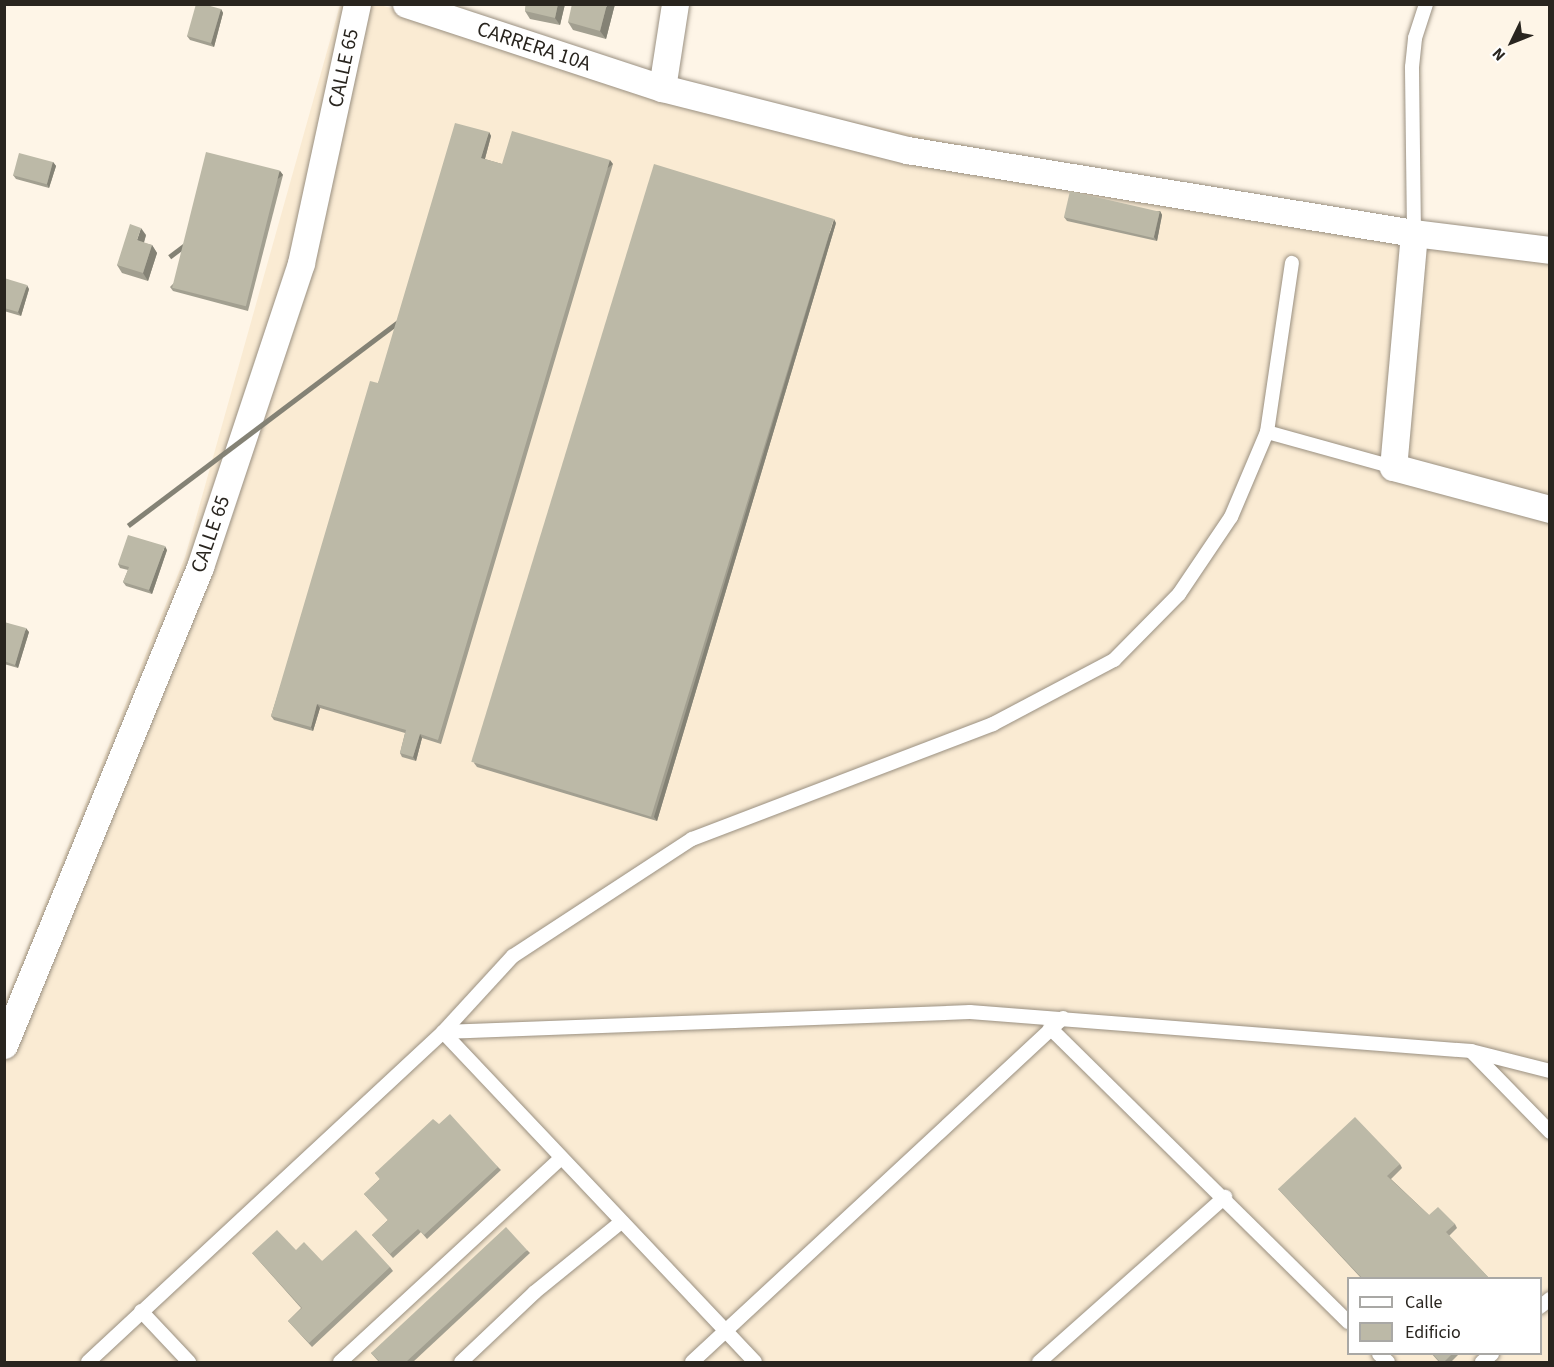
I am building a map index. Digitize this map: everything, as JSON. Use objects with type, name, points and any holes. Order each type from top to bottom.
[{"type":"street","name":"CALLE 65","points":[[4,1045],[200,567],[301,264],[357,4]]},
{"type":"street","name":"CARRERA 10A","points":[[406,4],[662,87],[907,150],[1414,233],[1550,250]]},
{"type":"street","points":[[662,87],[675,4]]},
{"type":"street","points":[[1414,233],[1393,467],[1550,509]]},
{"type":"lane","points":[[1414,233],[1412,68],[1415,38],[1426,4]]},
{"type":"lane","points":[[88,1362],[443,1032],[513,956],[692,839],[993,724],[1114,660],[1179,594],[1231,518],[1268,432],[1292,263]]},
{"type":"lane","points":[[1268,432],[1393,467]]},
{"type":"lane","points":[[443,1032],[970,1011],[1471,1051],[1550,1071]]},
{"type":"lane","points":[[692,1362],[1063,1018]]},
{"type":"lane","points":[[1050,1028],[1225,1197],[1347,1321]]},
{"type":"lane","points":[[443,1032],[755,1362]]},
{"type":"lane","points":[[1471,1051],[1550,1132]]},
{"type":"lane","points":[[340,1362],[561,1158]]},
{"type":"lane","points":[[1040,1362],[1225,1197]]},
{"type":"lane","points":[[460,1362],[535,1292],[621,1222]]},
{"type":"lane","points":[[141,1311],[189,1362]]},
{"type":"shaded area","points":[[340,5],[380,5],[641,78],[1415,238],[1549,256],[1549,1362],[5,1362],[4,1005],[185,557]]},
{"type":"building","points":[[196,4],[221,9],[211,43],[187,36]]},
{"type":"building","points":[[526,4],[558,4],[555,18],[525,11]]},
{"type":"building","points":[[572,4],[607,4],[600,31],[568,22]]},
{"type":"building","points":[[455,123],[489,132],[481,158],[502,164],[512,131],[610,160],[438,740],[420,734],[413,757],[400,753],[406,730],[317,704],[311,727],[271,716],[370,381],[378,383]]},
{"type":"building","points":[[206,152],[280,170],[246,306],[172,288]]},
{"type":"building","points":[[19,153],[53,162],[47,184],[13,175]]},
{"type":"building","points":[[654,164],[834,219],[651,817],[471,762]]},
{"type":"building","points":[[1070,191],[1160,212],[1154,238],[1064,217]]},
{"type":"building","points":[[130,224],[141,228],[137,240],[152,245],[143,273],[117,265]]},
{"type":"building","points":[[4,278],[27,285],[18,312],[4,308]]},
{"type":"building","points":[[128,535],[165,546],[149,590],[123,582],[129,567],[118,564]]},
{"type":"building","points":[[4,622],[26,628],[15,665],[4,661]]},
{"type":"building","points":[[450,1114],[498,1167],[424,1235],[418,1229],[390,1254],[372,1235],[388,1220],[364,1194],[380,1179],[375,1173],[433,1119],[439,1124]]},
{"type":"building","points":[[1355,1117],[1400,1164],[1387,1176],[1429,1215],[1438,1207],[1455,1224],[1446,1232],[1488,1277],[1361,1277],[1278,1189]]},
{"type":"building","points":[[506,1227],[527,1250],[406,1362],[380,1362],[371,1353]]},
{"type":"building","points":[[277,1230],[296,1250],[304,1242],[322,1261],[356,1230],[390,1267],[309,1343],[288,1321],[302,1308],[252,1253]]},
{"type":"building","points":[[1434,1355],[1451,1355],[1444,1362],[1440,1362]]}]
